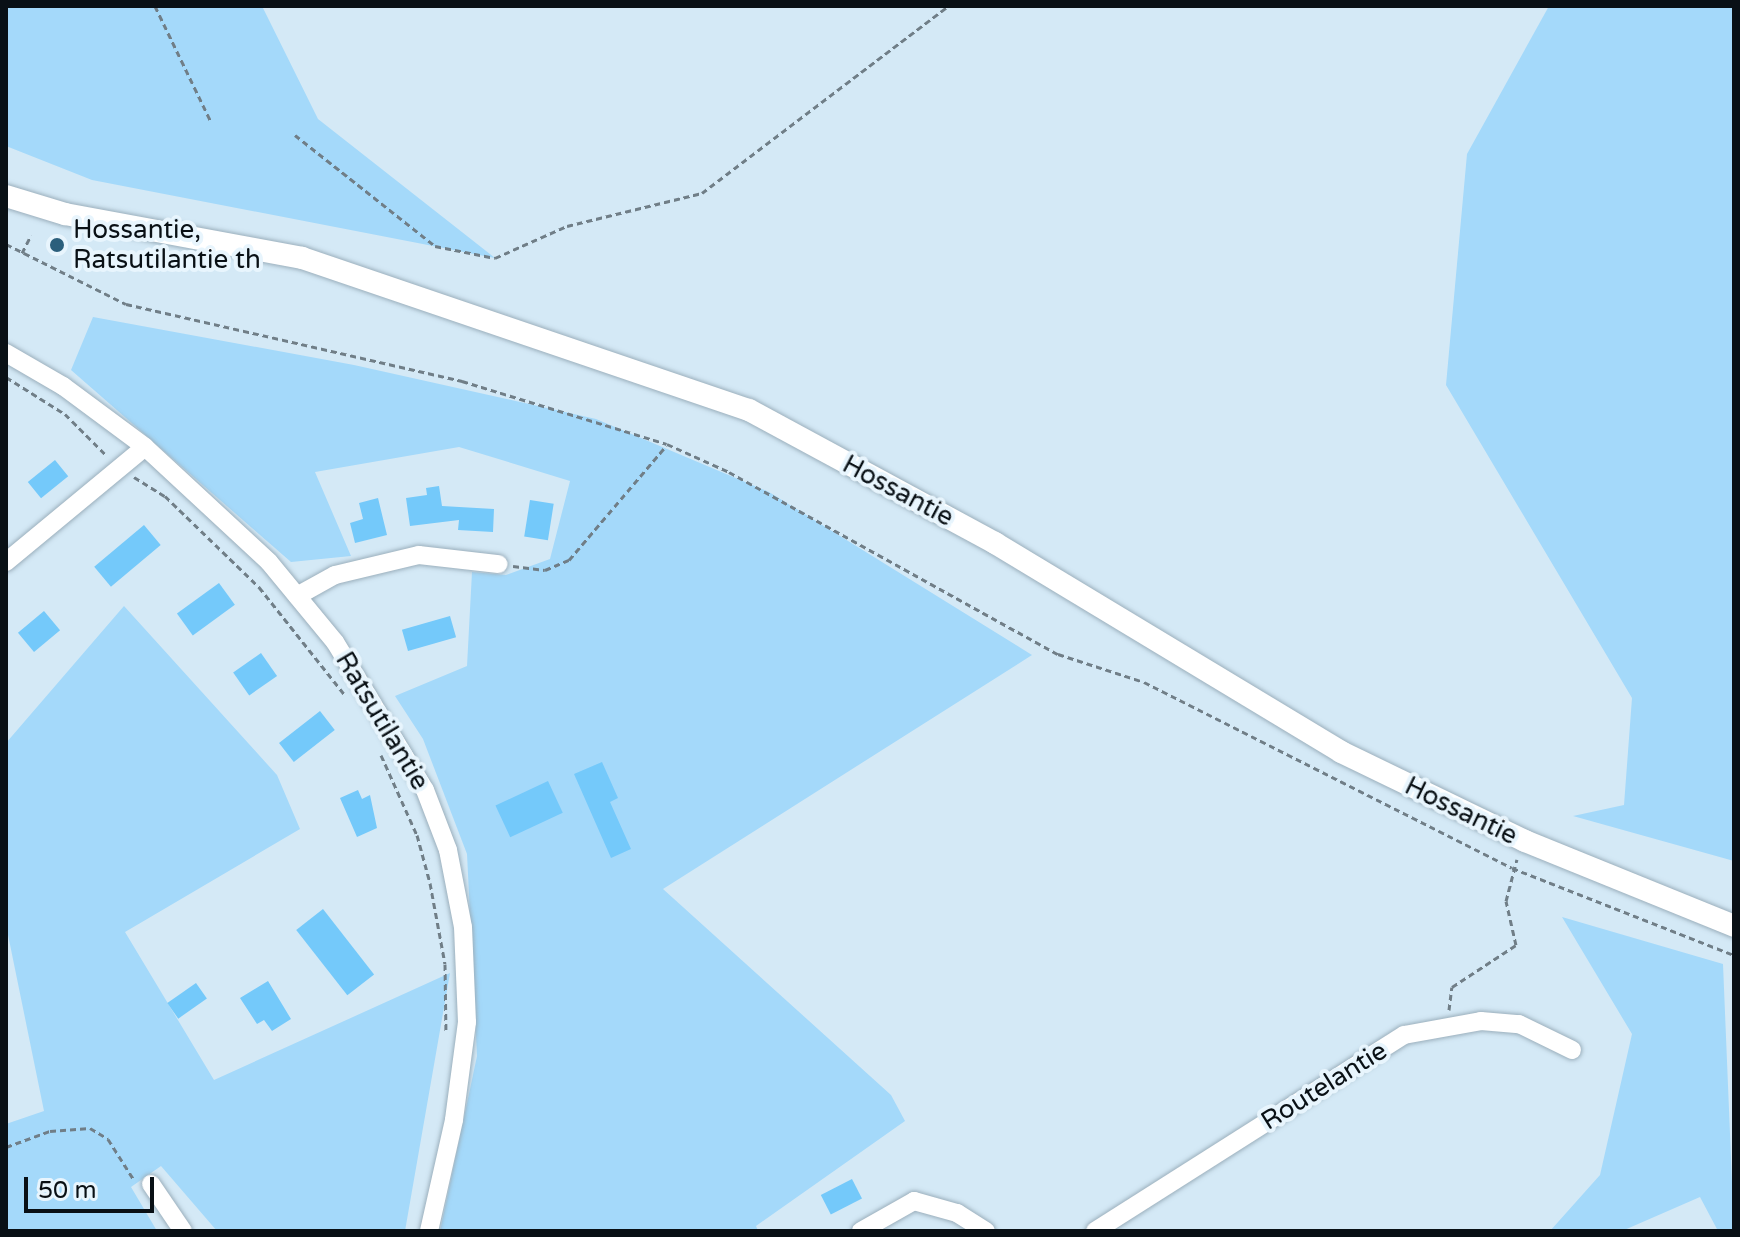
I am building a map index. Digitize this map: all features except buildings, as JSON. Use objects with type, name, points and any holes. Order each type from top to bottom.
[{"type":"main road","name":"Hossantie","points":[[6,196],[65,214],[302,258],[749,410],[995,543],[1341,752],[1525,841],[1734,926]]},
{"type":"street","name":"Ratsutilantie","points":[[6,353],[63,386],[145,447],[269,562],[380,710],[425,790],[448,850],[460,911],[467,1022],[454,1120],[429,1231]]},
{"type":"street","points":[[6,562],[145,447]]},
{"type":"street","points":[[297,596],[335,575],[419,555],[498,564]]},
{"type":"street","name":"Routelantie","points":[[1095,1231],[1404,1035],[1448,1025],[1519,1024],[1572,1050]]},
{"type":"street","points":[[151,1184],[183,1231]]},
{"type":"street","points":[[861,1231],[914,1201],[957,1213],[986,1231]]},
{"type":"path","points":[[155,6],[211,122]]},
{"type":"path","points":[[295,135],[435,246],[495,258],[567,226],[702,193],[948,6]]},
{"type":"path","points":[[22,253],[31,235]]},
{"type":"path","points":[[6,244],[126,304],[462,381],[667,444],[791,505],[1017,634],[1058,654],[1155,688],[1512,868],[1734,955]]},
{"type":"path","points":[[6,377],[65,414],[121,467],[165,496],[259,587],[350,702]]},
{"type":"path","points":[[498,564],[545,570],[569,560],[667,444]]},
{"type":"path","points":[[374,743],[417,835],[430,883],[445,964],[445,1046]]},
{"type":"path","points":[[1448,1025],[1452,987],[1516,945],[1506,901],[1512,868],[1525,841]]},
{"type":"path","points":[[6,1147],[50,1131],[90,1128],[108,1139],[129,1173]]},
{"type":"shaded area","points":[[6,6],[262,6],[318,119],[495,258],[92,180],[6,146]]},
{"type":"shaded area","points":[[1549,6],[1734,6],[1734,861],[1573,816],[1624,805],[1632,698],[1446,385],[1467,154]]},
{"type":"shaded area","points":[[93,317],[354,365],[596,419],[769,492],[1032,655],[663,889],[891,1095],[905,1121],[756,1226],[758,1231],[440,1231],[477,1056],[467,854],[423,739],[395,696],[467,666],[472,572],[506,575],[550,559],[570,481],[459,447],[315,472],[351,556],[291,562],[71,370]]},
{"type":"shaded area","points":[[124,606],[277,775],[300,829],[125,932],[214,1080],[450,973],[405,1231],[217,1231],[161,1166],[131,1187],[157,1231],[6,1231],[6,1124],[44,1111],[6,925],[6,743]]},
{"type":"shaded area","points":[[1562,917],[1723,964],[1734,1231],[1718,1231],[1700,1197],[1622,1231],[1550,1231],[1600,1175],[1632,1034]]},
{"type":"place","name":"Hossantie, Ratsutilantie th","points":[[57,245]]}]
